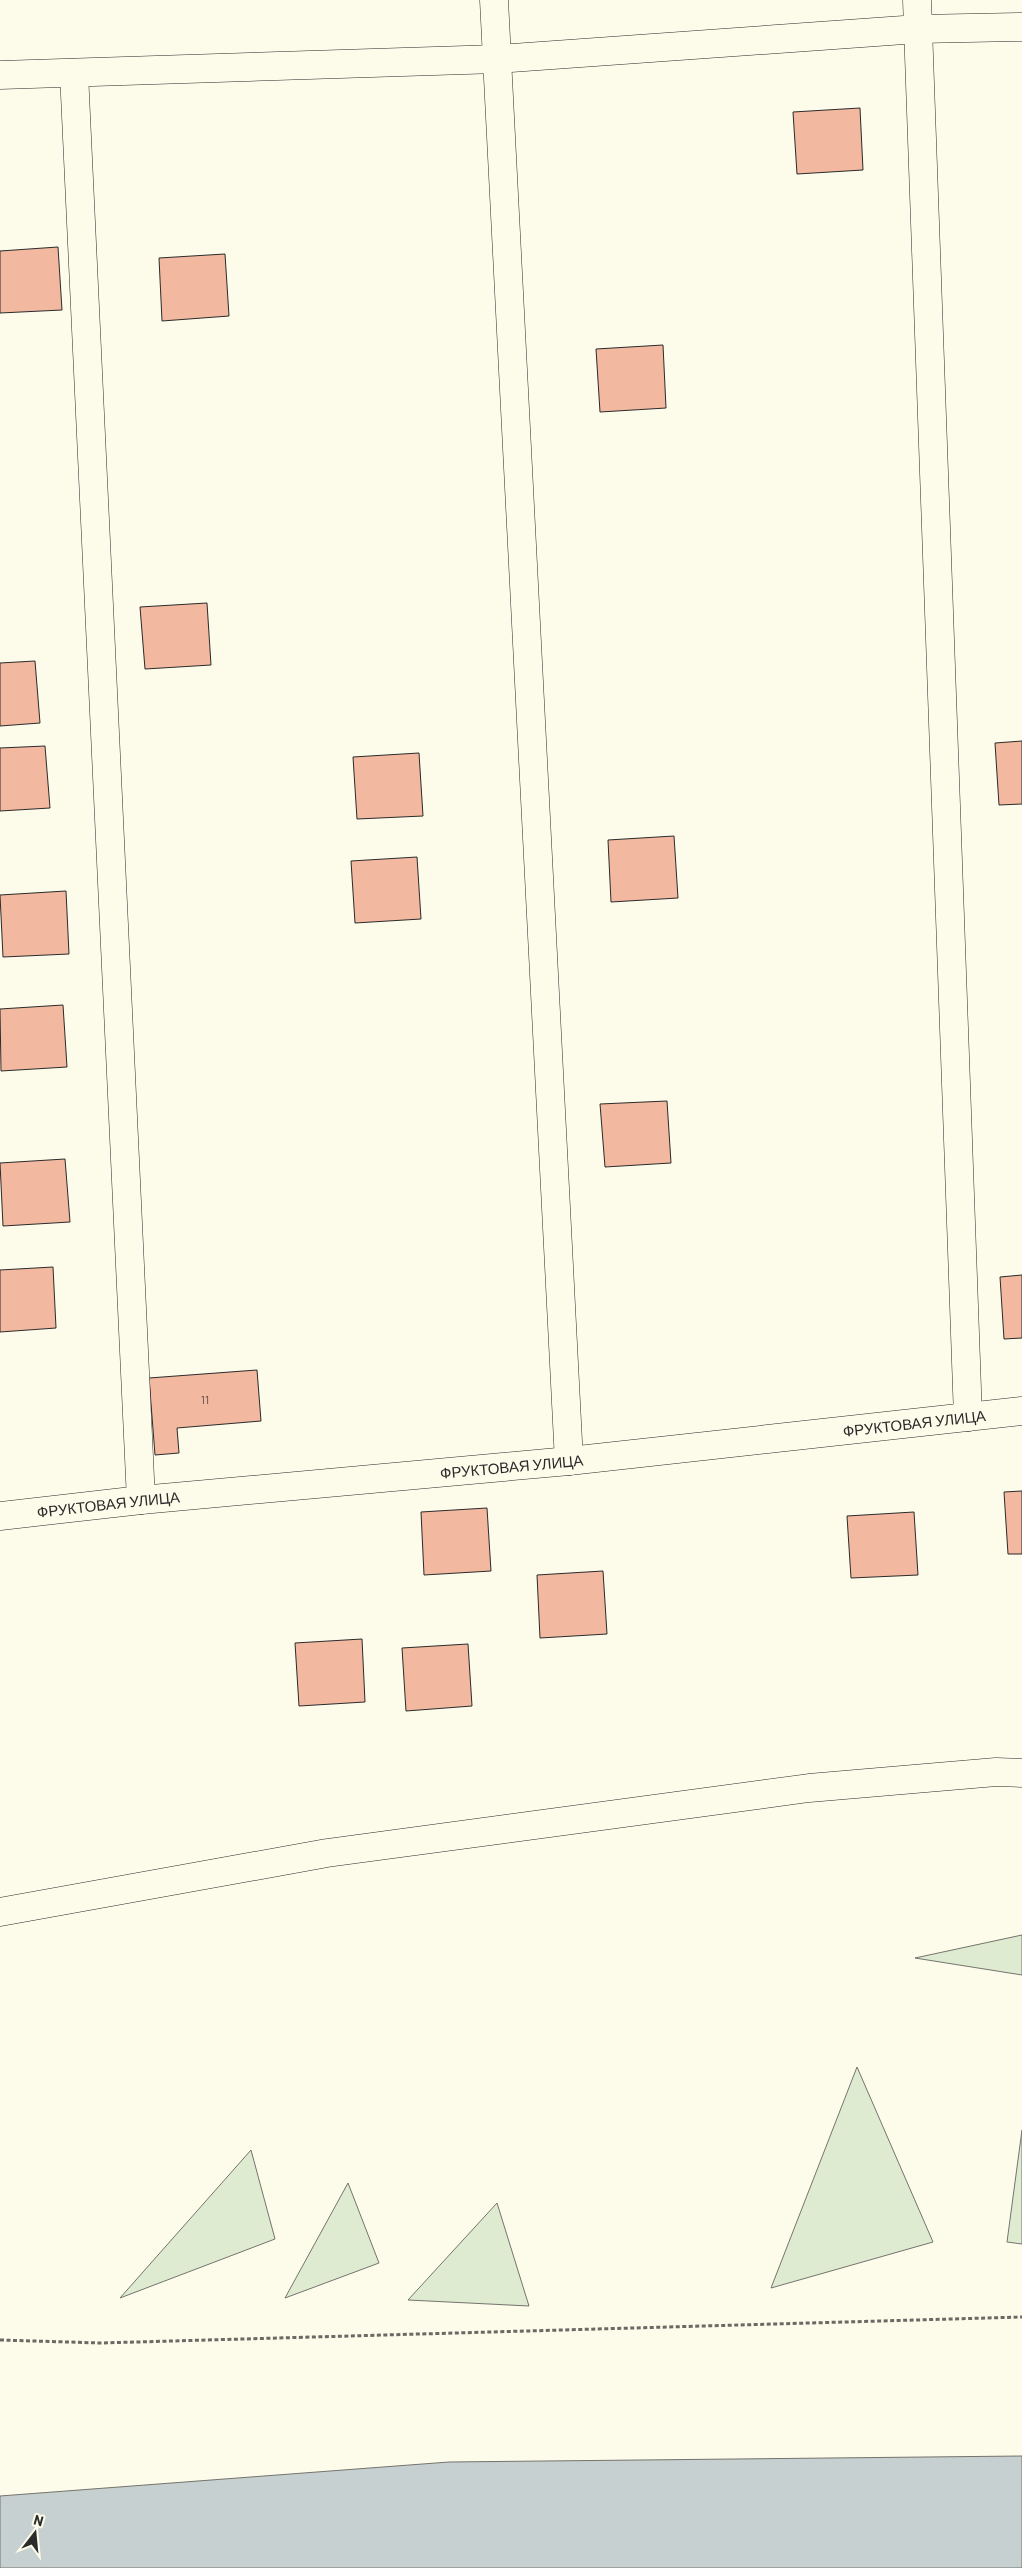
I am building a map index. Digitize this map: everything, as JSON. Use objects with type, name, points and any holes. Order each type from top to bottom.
[{"type":"street","points":[[494,0],[570,1460]]},
{"type":"street","points":[[917,0],[968,1417]]},
{"type":"street","points":[[0,75],[497,59],[918,29],[1022,27]]},
{"type":"street","points":[[74,73],[141,1500]]},
{"type":"street","name":"ФРУКТОВАЯ УЛИЦА","points":[[0,1516],[141,1500],[570,1460],[1022,1411]]},
{"type":"street","points":[[0,1912],[347,1850],[809,1788],[969,1774],[1022,1773]]},
{"type":"path","points":[[0,2340],[101,2343],[1022,2317]]},
{"type":"green space","points":[[1022,1935],[1022,1975],[915,1958]]},
{"type":"green space","points":[[857,2067],[933,2242],[771,2288]]},
{"type":"green space","points":[[1022,2130],[1022,2244],[1007,2242]]},
{"type":"green space","points":[[251,2150],[275,2239],[120,2298]]},
{"type":"green space","points":[[348,2183],[379,2263],[285,2298]]},
{"type":"green space","points":[[497,2203],[529,2306],[408,2300]]},
{"type":"shaded area","points":[[1022,2456],[1022,2568],[0,2568],[0,2496],[449,2462]]},
{"type":"building","points":[[860,108],[863,170],[797,174],[793,112]]},
{"type":"building","points":[[58,247],[62,310],[0,313],[0,251]]},
{"type":"building","points":[[225,254],[229,316],[162,321],[159,258]]},
{"type":"building","points":[[663,345],[666,408],[600,412],[596,349]]},
{"type":"building","points":[[207,603],[211,665],[145,669],[140,607]]},
{"type":"building","points":[[35,661],[40,723],[0,726],[0,663]]},
{"type":"building","points":[[1022,741],[1022,804],[999,805],[995,743]]},
{"type":"building","points":[[45,746],[50,808],[0,811],[0,748]]},
{"type":"building","points":[[419,753],[423,816],[357,819],[353,757]]},
{"type":"building","points":[[674,836],[678,898],[611,902],[608,840]]},
{"type":"building","points":[[417,857],[421,919],[355,923],[351,861]]},
{"type":"building","points":[[66,891],[69,954],[3,957],[0,895]]},
{"type":"building","points":[[63,1005],[67,1067],[1,1071],[0,1009]]},
{"type":"building","points":[[667,1101],[671,1163],[605,1167],[600,1104]]},
{"type":"building","points":[[65,1159],[70,1222],[3,1226],[0,1163]]},
{"type":"building","points":[[53,1267],[56,1328],[0,1332],[0,1270]]},
{"type":"building","points":[[1022,1275],[1022,1338],[1004,1339],[1000,1277]]},
{"type":"building","points":[[257,1370],[261,1421],[177,1428],[179,1453],[155,1455],[149,1378]]},
{"type":"building","points":[[1022,1491],[1022,1554],[1008,1554],[1004,1492]]},
{"type":"building","points":[[487,1508],[491,1571],[424,1575],[421,1512]]},
{"type":"building","points":[[914,1512],[918,1575],[851,1578],[847,1516]]},
{"type":"building","points":[[603,1571],[607,1634],[540,1638],[537,1575]]},
{"type":"building","points":[[362,1639],[365,1702],[299,1706],[295,1643]]},
{"type":"building","points":[[468,1644],[472,1706],[406,1711],[402,1648]]}]
